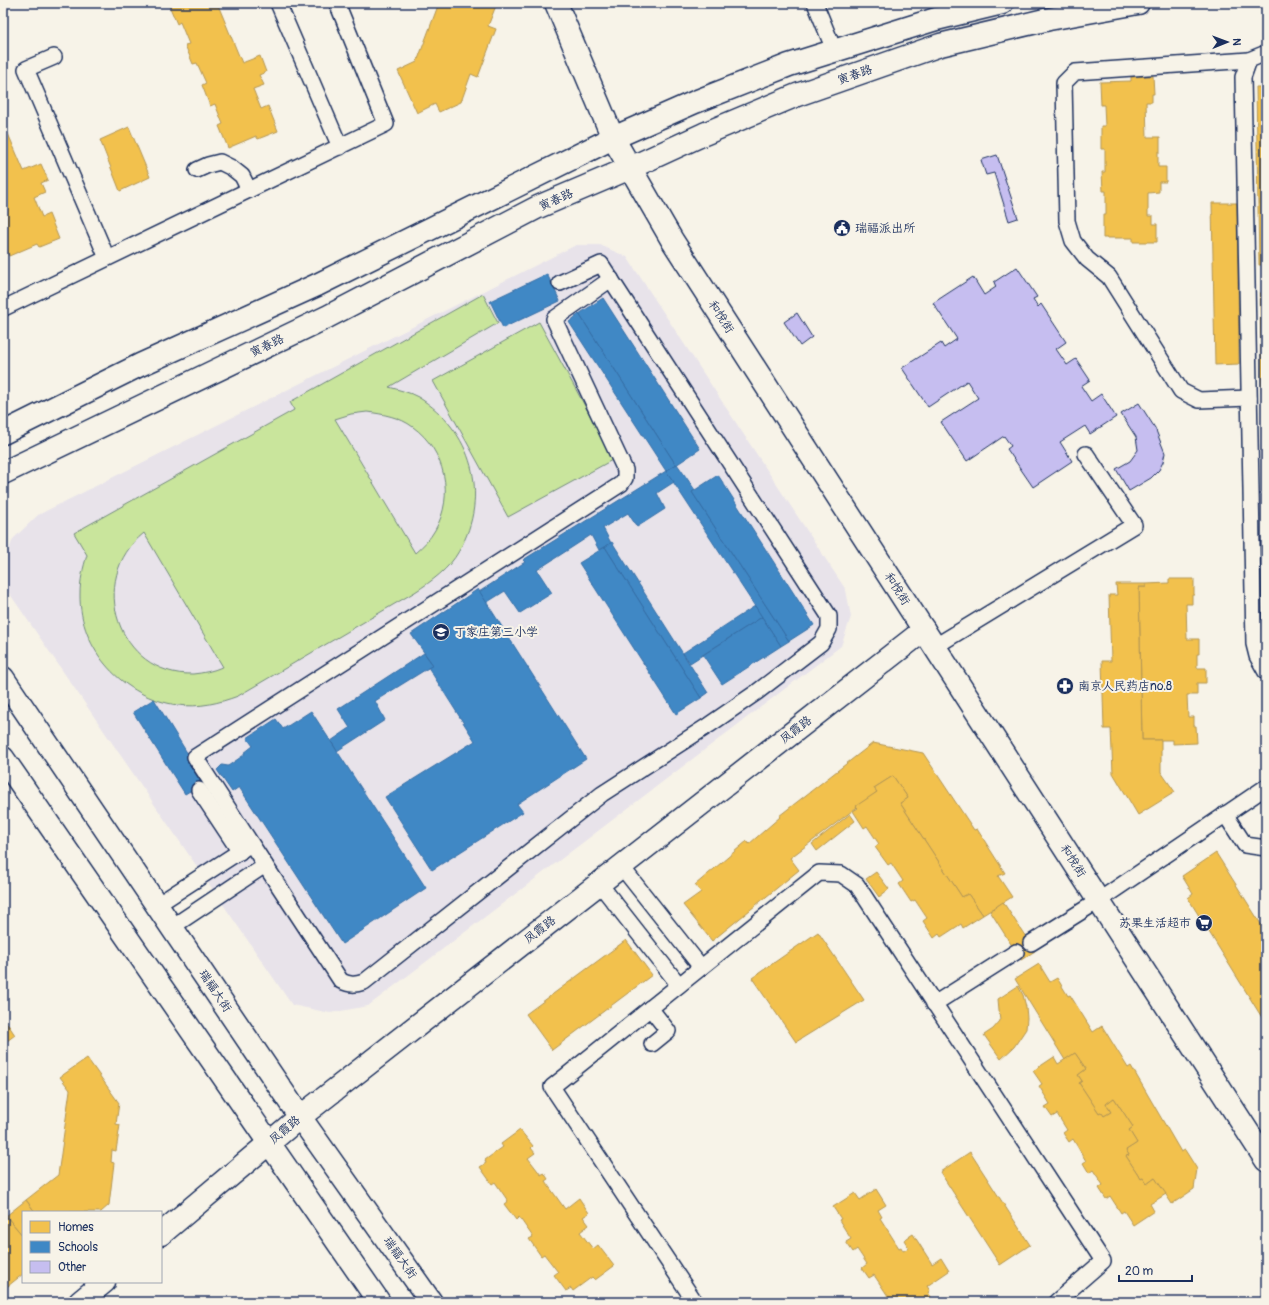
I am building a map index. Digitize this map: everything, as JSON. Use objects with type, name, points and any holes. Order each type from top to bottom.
[{"type":"street","name":"和悦街","points":[[556,3],[613,138],[672,240],[1266,1160]]},
{"type":"street","points":[[3,433],[140,365],[317,285],[613,138],[695,102],[789,65],[834,50],[936,19],[1002,3]]},
{"type":"street","name":"寅春路","points":[[3,472],[327,316],[538,207],[630,168],[704,134],[797,96],[940,45],[1048,19],[1138,3]]},
{"type":"street","name":"凤霞路","points":[[162,1233],[300,1117],[599,883],[929,639]]},
{"type":"street","name":"瑞福大街","points":[[3,678],[300,1117],[431,1302]]},
{"type":"street","points":[[3,758],[379,1302]]},
{"type":"street","points":[[80,1302],[103,1283]]},
{"type":"lane","points":[[278,3],[340,147]]},
{"type":"lane","points":[[3,306],[4,308],[386,124],[337,3]]},
{"type":"lane","points":[[815,3],[834,50]]},
{"type":"lane","points":[[1249,398],[1200,400],[1182,391],[1109,277],[1087,259],[1074,241],[1067,221],[1064,82],[1075,72],[1249,60],[1266,53]]},
{"type":"lane","points":[[54,57],[26,69],[107,258]]},
{"type":"lane","points":[[1249,60],[1243,77],[1254,644],[1257,656],[1266,672]]},
{"type":"lane","points":[[197,170],[220,162],[232,168],[242,176],[249,190]]},
{"type":"lane","points":[[199,790],[246,848],[265,865],[341,981],[349,985],[357,985],[364,982],[602,794],[757,692],[821,643],[829,629],[830,616],[601,264],[560,283]]},
{"type":"lane","points":[[246,848],[196,757],[621,484],[625,478],[625,470],[554,319],[611,280]]},
{"type":"lane","points":[[929,639],[1134,525],[1086,454]]},
{"type":"lane","points":[[1031,943],[1098,901],[1266,786]]},
{"type":"lane","points":[[1225,814],[1244,845],[1266,848]]},
{"type":"lane","points":[[157,905],[246,848]]},
{"type":"lane","points":[[172,927],[265,865]]},
{"type":"lane","points":[[621,866],[701,967]]},
{"type":"lane","points":[[695,1302],[552,1087],[819,873],[841,874],[857,885],[1103,1261],[1056,1302]]},
{"type":"lane","points":[[599,883],[679,985]]},
{"type":"lane","points":[[934,1004],[1016,952]]},
{"type":"lane","points":[[650,1008],[668,1031],[652,1044]]},
{"type":"shaded area","name":"丁家庄第三小学","points":[[576,245],[600,245],[627,257],[846,590],[851,617],[841,646],[368,1006],[330,1013],[292,1005],[3,584],[6,557],[13,539],[38,515]]},
{"type":"green space","points":[[483,294],[498,323],[389,387],[415,395],[437,411],[452,427],[463,445],[471,465],[474,486],[474,508],[469,530],[459,551],[445,569],[434,579],[415,592],[238,696],[209,704],[186,706],[158,701],[140,693],[123,682],[108,668],[96,652],[87,634],[82,615],[80,594],[82,574],[87,555],[74,533],[294,410],[290,402]],"holes":[[[367,412],[391,416],[413,427],[433,448],[444,474],[445,489],[441,517],[431,536],[415,553],[335,419],[351,414]],[[144,533],[223,667],[208,672],[193,674],[167,670],[146,659],[129,642],[119,622],[114,598],[117,575],[126,552]]]},
{"type":"green space","points":[[539,322],[614,459],[508,517],[433,381]]},
{"type":"building: Homes","points":[[168,3],[223,3],[218,5],[242,63],[260,56],[266,72],[259,75],[264,85],[253,89],[261,109],[268,106],[278,131],[258,139],[256,136],[228,148],[219,126],[223,124],[215,104],[210,106],[202,85],[206,83],[197,63],[193,64],[185,45],[189,44],[180,22],[177,24]]},
{"type":"building: Homes","points":[[439,3],[497,3],[488,26],[496,29],[478,77],[471,74],[461,102],[439,112],[435,104],[417,113],[398,71],[417,62]]},
{"type":"building: Homes","points":[[1153,76],[1154,94],[1152,94],[1152,102],[1146,102],[1147,137],[1160,137],[1158,167],[1166,167],[1166,182],[1159,182],[1159,192],[1148,193],[1148,216],[1153,216],[1153,224],[1157,224],[1157,242],[1133,242],[1133,238],[1103,238],[1103,215],[1106,215],[1106,191],[1103,191],[1102,172],[1105,172],[1105,149],[1101,149],[1101,126],[1105,126],[1104,105],[1101,105],[1100,82],[1131,81],[1131,77]]},
{"type":"building: Homes","points":[[1256,87],[1266,87],[1266,265],[1259,265]]},
{"type":"building: Homes","points":[[3,122],[24,171],[41,164],[48,180],[41,183],[45,192],[34,197],[42,217],[49,214],[59,239],[39,247],[37,244],[9,256],[3,241]]},
{"type":"building: Homes","points":[[129,127],[150,177],[120,191],[100,140]]},
{"type":"building: Homes","points":[[1212,203],[1237,203],[1239,364],[1215,365]]},
{"type":"building: Homes","points":[[1260,293],[1266,293],[1266,392],[1262,392]]},
{"type":"building: Homes","points":[[1169,579],[1194,579],[1194,595],[1192,595],[1192,604],[1186,604],[1187,639],[1199,639],[1197,668],[1206,668],[1206,683],[1197,683],[1197,695],[1187,695],[1188,717],[1194,717],[1197,743],[1173,744],[1173,740],[1142,740],[1139,587],[1146,587],[1146,584],[1169,583]]},
{"type":"building: Homes","points":[[1116,584],[1146,584],[1146,587],[1139,587],[1142,740],[1161,740],[1161,772],[1175,792],[1138,815],[1113,773],[1111,729],[1104,729],[1102,661],[1111,661],[1109,595],[1117,595]]},
{"type":"building: Homes","points":[[873,743],[923,753],[974,830],[977,829],[1005,873],[998,876],[1012,897],[983,915],[968,894],[962,897],[900,803],[908,798],[893,776],[874,788],[877,792],[790,858],[799,870],[712,941],[683,905],[701,892],[695,885],[747,841],[749,844],[780,817],[779,816]]},
{"type":"building: Homes","points":[[893,776],[908,798],[900,803],[962,897],[968,894],[983,915],[963,928],[961,924],[941,937],[939,934],[934,938],[923,921],[927,918],[915,900],[911,902],[899,884],[903,881],[891,863],[888,865],[875,847],[879,844],[867,826],[864,828],[853,811],[858,808],[856,806],[877,792],[874,788]]},
{"type":"building: Homes","points":[[850,814],[855,821],[817,851],[812,844]]},
{"type":"building: Homes","points":[[1216,853],[1266,932],[1266,1024],[1188,898],[1193,894],[1182,876]]},
{"type":"building: Homes","points":[[876,872],[889,889],[879,897],[866,879]]},
{"type":"building: Homes","points":[[1003,902],[1035,951],[1021,960],[990,911]]},
{"type":"building: Homes","points":[[818,932],[864,1000],[796,1042],[752,978]]},
{"type":"building: Homes","points":[[626,940],[652,975],[552,1050],[526,1014]]},
{"type":"building: Homes","points":[[1039,964],[1050,982],[1057,978],[1068,996],[1070,995],[1093,1032],[1102,1026],[1128,1068],[1131,1066],[1181,1152],[1185,1150],[1197,1169],[1194,1189],[1172,1204],[1155,1178],[1147,1184],[1143,1178],[1141,1179],[1126,1156],[1129,1155],[1126,1150],[1137,1143],[1129,1130],[1133,1127],[1114,1098],[1106,1104],[1111,1112],[1104,1116],[1101,1112],[1099,1113],[1079,1083],[1082,1081],[1078,1075],[1086,1069],[1075,1053],[1065,1060],[1015,979]]},
{"type":"building: Homes","points":[[1018,986],[1023,995],[1026,1007],[1026,1029],[1014,1047],[1001,1059],[984,1035],[993,1029],[1000,1021],[998,999]]},
{"type":"building: Homes","points":[[5,1020],[15,1035],[3,1044],[3,1022]]},
{"type":"building: Homes","points":[[1075,1053],[1086,1069],[1078,1075],[1082,1081],[1079,1083],[1099,1113],[1101,1112],[1104,1116],[1111,1112],[1106,1104],[1114,1098],[1133,1127],[1129,1130],[1137,1143],[1126,1150],[1129,1155],[1126,1156],[1141,1179],[1143,1178],[1147,1184],[1155,1178],[1166,1194],[1150,1204],[1154,1211],[1133,1225],[1124,1211],[1121,1213],[1110,1196],[1106,1199],[1099,1188],[1103,1185],[1093,1170],[1089,1173],[1083,1163],[1086,1161],[1073,1139],[1069,1142],[1063,1133],[1067,1130],[1057,1114],[1052,1117],[1045,1107],[1050,1104],[1039,1086],[1042,1084],[1033,1071],[1054,1057],[1058,1064]]},
{"type":"building: Homes","points":[[87,1058],[119,1103],[116,1124],[120,1125],[116,1151],[112,1150],[111,1162],[114,1163],[109,1205],[102,1211],[34,1211],[26,1200],[58,1175],[70,1090],[60,1077]]},
{"type":"building: Homes","points":[[520,1130],[533,1146],[531,1148],[535,1153],[528,1158],[541,1175],[544,1173],[548,1179],[545,1181],[565,1209],[579,1198],[589,1213],[583,1217],[589,1225],[580,1232],[593,1249],[598,1245],[614,1266],[595,1280],[592,1277],[573,1291],[571,1288],[566,1291],[554,1275],[558,1272],[544,1254],[541,1256],[529,1239],[533,1237],[519,1217],[516,1220],[504,1204],[508,1201],[495,1182],[492,1184],[480,1167],[486,1163],[485,1160],[503,1147],[501,1144]]},
{"type":"building: Homes","points":[[970,1152],[1030,1245],[1000,1265],[940,1172]]},
{"type":"building: Homes","points":[[876,1189],[886,1205],[878,1210],[882,1217],[880,1218],[899,1248],[901,1247],[903,1251],[909,1248],[904,1240],[913,1234],[932,1264],[941,1258],[949,1271],[927,1286],[930,1291],[928,1292],[934,1302],[884,1302],[882,1299],[888,1296],[874,1275],[869,1278],[862,1268],[867,1264],[857,1249],[853,1252],[846,1242],[851,1239],[833,1207],[855,1193],[860,1200]]},
{"type":"building: Homes","points":[[26,1200],[34,1211],[22,1211],[22,1235],[6,1216]]},
{"type":"building: Homes","points":[[6,1216],[22,1235],[22,1275],[3,1290],[3,1218]]},
{"type":"building: Schools","points":[[547,274],[560,301],[503,328],[490,301]]},
{"type":"building: Schools","points":[[603,298],[700,449],[676,465],[579,314]]},
{"type":"building: Schools","points":[[579,314],[676,465],[666,471],[569,322]]},
{"type":"building: Schools","points":[[677,464],[695,490],[692,492],[789,641],[781,646],[666,471]]},
{"type":"building: Schools","points":[[666,471],[674,482],[657,493],[665,509],[637,527],[628,513],[603,528],[611,543],[605,547],[599,550],[591,535],[537,570],[552,593],[520,613],[505,591],[486,603],[479,592],[525,562],[523,560]]},
{"type":"building: Schools","points":[[718,475],[814,625],[789,641],[692,492]]},
{"type":"building: Schools","points":[[612,542],[708,693],[701,698],[605,547]]},
{"type":"building: Schools","points":[[605,547],[701,698],[676,714],[579,563]]},
{"type":"building: Schools","points":[[478,589],[586,759],[517,804],[523,812],[432,870],[385,797],[475,741],[428,667],[433,665],[411,634]]},
{"type":"building: Schools","points":[[755,606],[762,617],[690,663],[683,653]]},
{"type":"building: Schools","points":[[762,617],[781,646],[722,684],[703,655]]},
{"type":"building: Schools","points":[[424,653],[433,665],[375,701],[385,720],[337,751],[331,741],[350,728],[338,709]]},
{"type":"building: Schools","points":[[154,699],[205,782],[185,794],[133,712]]},
{"type":"building: Schools","points":[[311,711],[426,888],[342,944],[239,787],[232,792],[217,770],[222,765],[228,766],[244,755],[244,753],[253,746],[247,738],[276,719],[283,729]]},
{"type":"building: Other","points":[[997,155],[1018,218],[1009,221],[994,173],[986,175],[981,160]]},
{"type":"building: Other","points":[[1017,267],[1037,297],[1033,299],[1038,307],[1041,304],[1066,342],[1056,349],[1067,365],[1076,359],[1090,380],[1081,386],[1091,401],[1101,394],[1116,417],[1090,434],[1085,426],[1060,442],[1072,461],[1033,487],[1007,449],[1011,446],[1004,436],[967,461],[941,422],[978,398],[967,381],[928,407],[902,368],[941,343],[944,348],[957,339],[933,303],[973,277],[984,295],[996,287],[994,282]]},
{"type":"building: Other","points":[[797,313],[812,337],[800,346],[784,322]]},
{"type":"building: Other","points":[[1139,403],[1155,428],[1165,453],[1159,470],[1151,478],[1129,491],[1116,469],[1130,461],[1138,450],[1136,437],[1121,414]]},
{"type":"place","name":"瑞福派出所","points":[[842,228]]},
{"type":"place","name":"丁家庄第三小学","points":[[441,632]]},
{"type":"place","name":"南京人民药店no.8","points":[[1065,686]]},
{"type":"place","name":"苏果生活超市","points":[[1204,923]]}]
